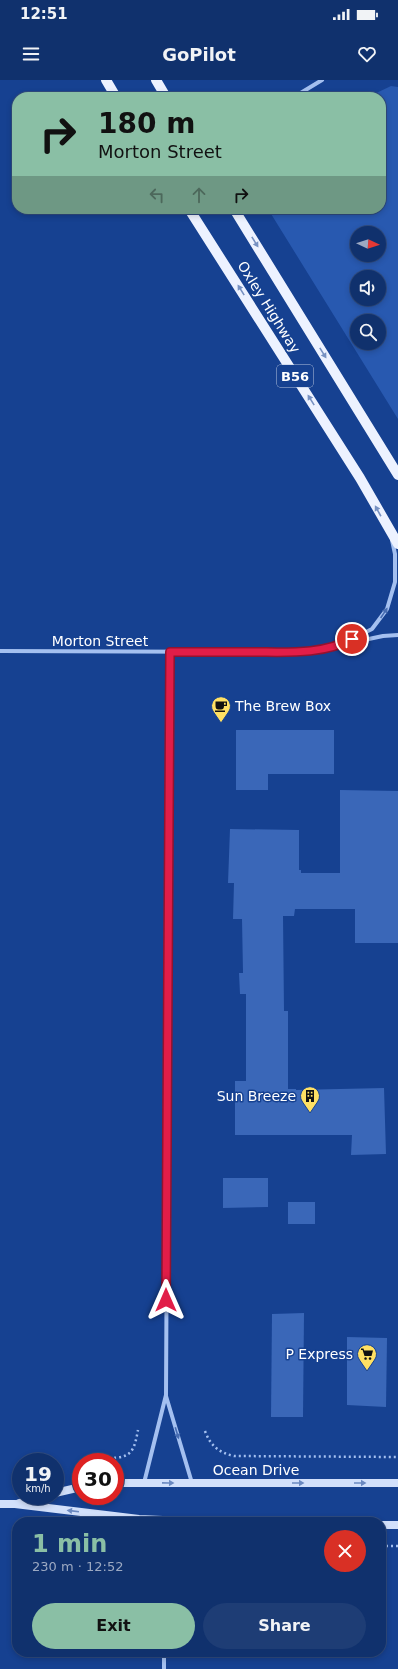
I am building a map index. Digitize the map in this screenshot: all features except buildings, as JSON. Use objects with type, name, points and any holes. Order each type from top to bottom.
[{"type":"main road","points":[[106,80],[113,92]]},
{"type":"main road","points":[[156,80],[163,92]]},
{"type":"main road","name":"Oxley Highway","points":[[192,214],[360,478],[398,544]]},
{"type":"main road","name":"Oxley Highway","points":[[237,214],[398,475]]},
{"type":"main road","name":"Ocean Drive","points":[[124,1483],[398,1483]]},
{"type":"main road","points":[[0,1504],[12,1504]]},
{"type":"main road","points":[[23,1505],[116,1517]]},
{"type":"main road","points":[[386,1525],[398,1525]]},
{"type":"street","points":[[302,92],[322,80]]},
{"type":"street","name":"Morton Street","points":[[343,644],[372,629],[387,609],[395,582],[395,554],[391,533]]},
{"type":"street","name":"Morton Street","points":[[0,651],[292,652],[321,649],[383,636],[398,635]]},
{"type":"street","points":[[144,1483],[166,1396],[170,652]]},
{"type":"street","points":[[166,1396],[192,1483]]},
{"type":"street","points":[[164,1657],[164,1669]]},
{"type":"path","points":[[124,1457],[130,1454],[136,1442],[138,1430]]},
{"type":"path","points":[[205,1431],[210,1442],[215,1448],[226,1454],[234,1456],[398,1456]]},
{"type":"path","points":[[386,1546],[398,1546]]},
{"type":"shaded area","points":[[391,86],[398,87],[398,419],[355,350],[386,350],[386,314],[350,314],[350,341],[271,214],[386,214],[386,92],[378,92]]},
{"type":"place","name":"The Brew Box","points":[[221,723]]},
{"type":"place","name":"Sun Breeze","points":[[310,1113]]},
{"type":"place","name":"P Express","points":[[367,1371]]},
{"type":"route","points":[[166,1300],[170,652],[292,652],[321,649],[343,644],[352,639]]}]
